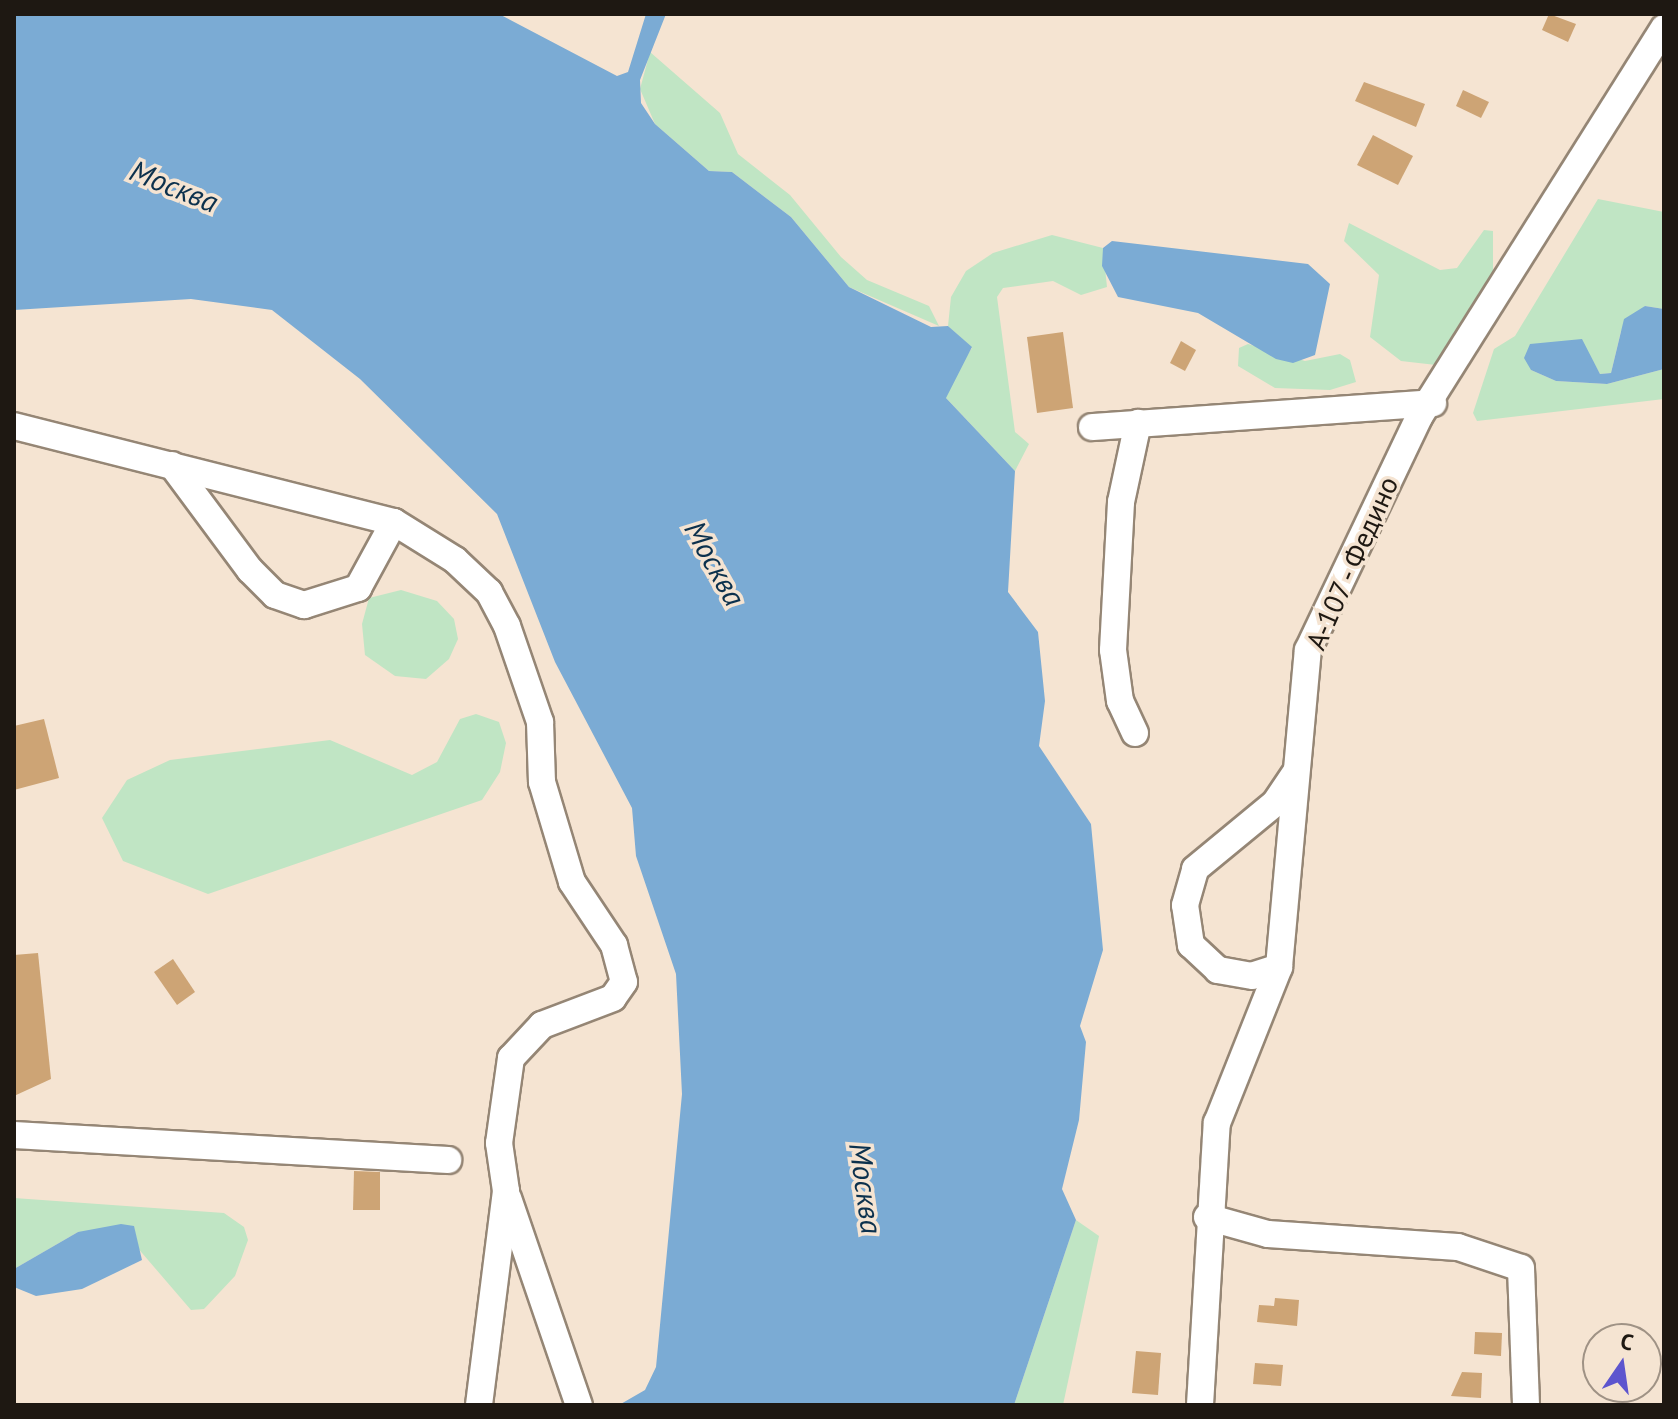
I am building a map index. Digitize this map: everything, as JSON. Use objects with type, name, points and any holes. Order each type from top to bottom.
[{"type":"street","name":"А-107 - Федино","points":[[1200,1405],[1207,1217],[1217,1123],[1279,967],[1308,650],[1419,417],[1433,403],[1664,28]]},
{"type":"street","points":[[1092,427],[1433,403]]},
{"type":"street","points":[[1135,733],[1120,701],[1113,650],[1121,502],[1138,423]]},
{"type":"street","points":[[14,426],[394,522],[455,560],[489,592],[507,626],[540,722],[542,782],[572,882],[624,965],[613,998],[542,1025],[511,1058],[499,1143],[506,1191],[579,1405]]},
{"type":"street","points":[[172,465],[250,570],[275,595],[304,605],[358,588],[394,522]]},
{"type":"street","points":[[1279,967],[1252,976],[1218,970],[1191,945],[1185,905],[1195,869],[1275,803],[1298,769]]},
{"type":"street","points":[[14,1135],[448,1160]]},
{"type":"street","points":[[479,1405],[506,1191]]},
{"type":"street","points":[[1207,1217],[1268,1234],[1458,1247],[1521,1268],[1526,1405]]},
{"type":"green space","points":[[650,52],[720,113],[738,154],[790,195],[841,257],[867,280],[929,306],[939,326],[849,287],[791,217],[732,172],[709,171],[655,124],[640,89]]},
{"type":"green space","points":[[1598,199],[1664,212],[1664,309],[1645,306],[1621,331],[1611,373],[1600,374],[1581,340],[1551,344],[1531,370],[1556,381],[1607,384],[1664,369],[1664,399],[1477,421],[1473,413],[1494,349],[1515,336]]},
{"type":"green space","points":[[1349,223],[1440,270],[1457,268],[1484,230],[1493,231],[1493,276],[1436,365],[1401,361],[1370,337],[1379,275],[1344,241]]},
{"type":"green space","points":[[1052,235],[1103,248],[1107,287],[1081,295],[1053,281],[1003,288],[997,297],[1015,432],[1029,444],[1015,471],[946,398],[945,387],[972,348],[948,326],[951,297],[966,271],[993,253]]},
{"type":"green space","points":[[1248,344],[1305,361],[1340,354],[1350,360],[1356,382],[1330,390],[1275,388],[1238,366],[1239,348]]},
{"type":"green space","points":[[401,590],[437,601],[454,619],[458,639],[449,659],[426,679],[395,676],[365,655],[362,624],[369,598]]},
{"type":"green space","points":[[476,714],[499,722],[506,743],[500,772],[482,800],[208,894],[123,861],[102,818],[127,780],[170,760],[330,740],[412,775],[437,762],[460,719]]},
{"type":"green space","points":[[14,1198],[224,1213],[244,1227],[248,1240],[235,1276],[204,1309],[191,1310],[136,1246],[78,1232],[14,1269]]},
{"type":"green space","points":[[1076,1220],[1099,1236],[1063,1405],[1014,1405]]},
{"type":"water","name":"Москва","points":[[14,14],[499,14],[617,76],[628,72],[646,14],[666,14],[640,80],[641,103],[655,124],[709,171],[732,172],[791,217],[849,287],[931,327],[948,326],[972,347],[946,398],[1015,471],[1008,592],[1038,632],[1045,701],[1039,746],[1091,824],[1103,950],[1080,1026],[1086,1042],[1079,1120],[1062,1189],[1076,1220],[1014,1405],[619,1405],[645,1390],[656,1367],[682,1094],[676,974],[636,856],[632,808],[555,662],[497,514],[360,379],[272,310],[191,299],[14,310]]},
{"type":"water","points":[[1112,241],[1308,264],[1330,284],[1315,355],[1293,363],[1276,359],[1198,313],[1118,297],[1102,266],[1103,248]]},
{"type":"water","points":[[1645,306],[1664,309],[1664,369],[1607,384],[1556,381],[1531,370],[1524,358],[1530,344],[1582,339],[1600,374],[1611,373],[1624,319]]},
{"type":"water","points":[[121,1224],[134,1226],[142,1260],[82,1289],[36,1296],[14,1287],[14,1269],[78,1232]]},
{"type":"building","points":[[1549,14],[1576,24],[1568,42],[1542,30]]},
{"type":"building","points":[[1364,82],[1425,104],[1416,127],[1355,101]]},
{"type":"building","points":[[1463,90],[1489,102],[1481,118],[1456,106]]},
{"type":"building","points":[[1373,135],[1413,156],[1398,185],[1357,165]]},
{"type":"building","points":[[1063,332],[1073,408],[1037,413],[1027,337]]},
{"type":"building","points":[[1181,341],[1196,350],[1185,371],[1170,363]]},
{"type":"building","points":[[44,719],[59,778],[14,790],[14,726]]},
{"type":"building","points":[[38,953],[51,1079],[14,1096],[14,955]]},
{"type":"building","points":[[173,959],[195,992],[177,1005],[154,972]]},
{"type":"building","points":[[354,1171],[380,1172],[380,1210],[353,1210]]},
{"type":"building","points":[[1275,1298],[1299,1300],[1297,1326],[1257,1322],[1259,1305],[1274,1306]]},
{"type":"building","points":[[1475,1332],[1502,1333],[1501,1356],[1474,1354]]},
{"type":"building","points":[[1136,1351],[1161,1353],[1158,1395],[1132,1393]]},
{"type":"building","points":[[1255,1363],[1283,1365],[1281,1386],[1253,1384]]},
{"type":"building","points":[[1462,1372],[1482,1373],[1481,1398],[1451,1396]]}]
